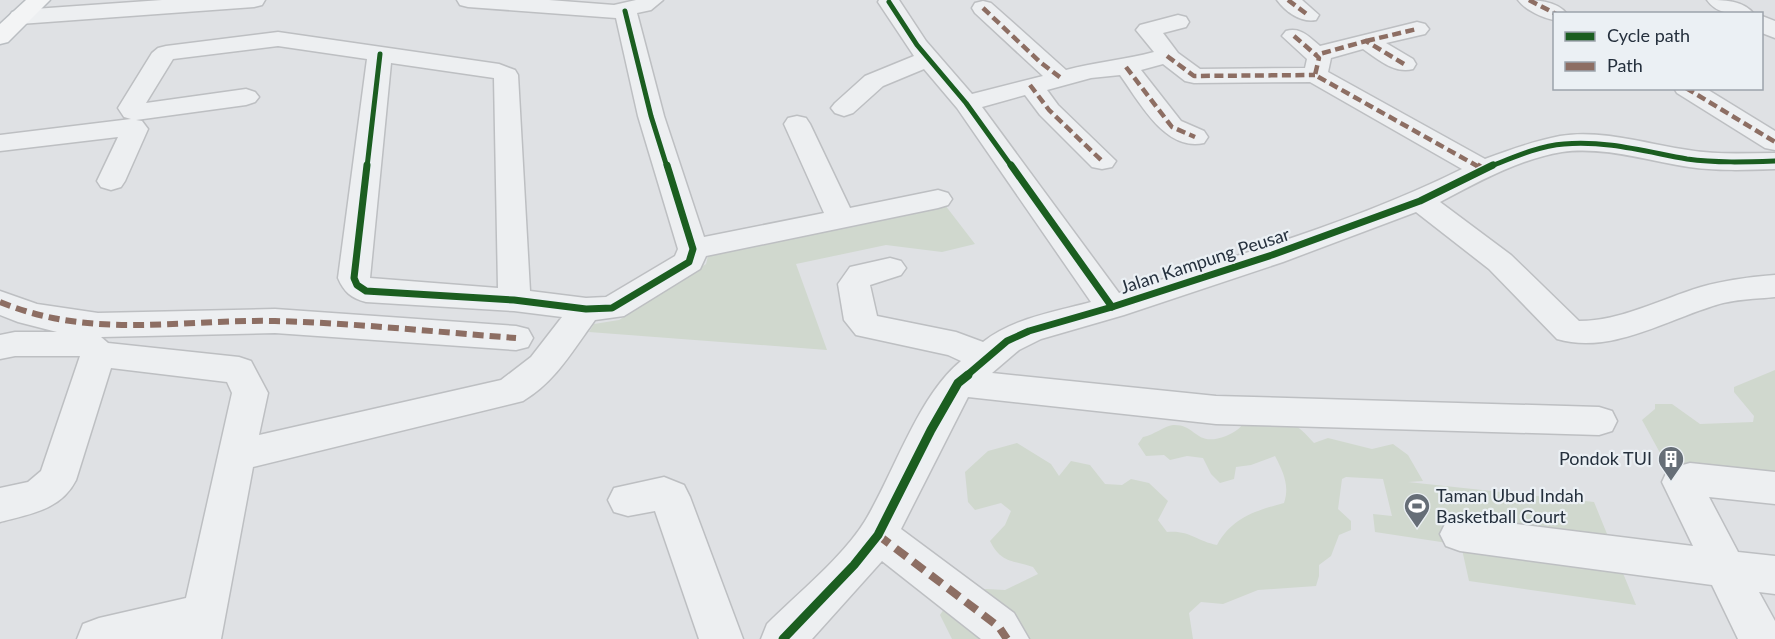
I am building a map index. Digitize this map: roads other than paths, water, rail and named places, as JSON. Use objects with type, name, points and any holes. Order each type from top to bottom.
[{"type":"main road","points":[[6,30],[39,0]]},
{"type":"street","points":[[6,30],[254,0]]},
{"type":"street","points":[[468,0],[607,12],[625,11],[652,0]]},
{"type":"street","points":[[1288,0],[1308,15]]},
{"type":"street","points":[[1529,0],[1553,12]]},
{"type":"street","points":[[1718,0],[1739,12]]},
{"type":"street","points":[[889,2],[928,59],[966,103],[1112,307]]},
{"type":"street","points":[[983,8],[1040,62],[1061,78]]},
{"type":"street","points":[[380,54],[354,278],[357,285],[366,291],[514,300],[579,318],[612,308],[688,262],[693,249],[651,116],[625,11]]},
{"type":"street","points":[[1178,22],[1148,30],[1167,56],[1192,76],[1316,65],[1366,41],[1418,29]]},
{"type":"street","points":[[1294,36],[1316,65],[1483,169]]},
{"type":"street","points":[[246,97],[140,112],[133,112],[131,108],[160,58],[166,53],[278,39],[500,71],[506,75],[514,300]]},
{"type":"street","points":[[1366,41],[1404,64]]},
{"type":"street","points":[[966,103],[1030,85],[1090,71],[1126,68],[1167,56]]},
{"type":"street","points":[[843,108],[874,81],[928,59]]},
{"type":"street","points":[[1126,68],[1172,127],[1195,137]]},
{"type":"street","points":[[1030,85],[1049,110],[1102,161]]},
{"type":"street","points":[[1689,90],[1775,142]]},
{"type":"street","points":[[797,124],[841,219]]},
{"type":"street","points":[[0,142],[134,127],[111,181]]},
{"type":"street","name":"Jalan Kampung Peusar","points":[[783,639],[854,565],[878,535],[931,430],[958,383],[1007,341],[1029,331],[1112,307],[1272,255],[1420,201],[1483,169],[1520,155],[1561,144],[1585,143],[1690,159],[1726,162],[1775,161]]},
{"type":"street","points":[[693,249],[938,199]]},
{"type":"street","points":[[1420,201],[1500,262],[1569,331],[1575,334],[1608,329],[1713,295],[1775,286]]},
{"type":"street","points":[[890,268],[861,274],[854,284],[861,320],[864,324],[956,344],[987,359]]},
{"type":"street","points":[[0,302],[24,312],[60,321],[128,325],[228,320],[277,321],[516,338]]},
{"type":"street","points":[[236,456],[510,392],[522,386],[539,371],[579,318]]},
{"type":"street","points":[[0,347],[15,344],[86,344],[93,347],[98,354],[239,370],[250,393],[202,626],[99,639]]},
{"type":"street","points":[[0,505],[39,495],[57,480],[98,354]]},
{"type":"street","points":[[958,383],[1216,410],[1599,421]]},
{"type":"street","points":[[1761,639],[1681,485],[1682,480],[1690,479],[1775,488]]},
{"type":"street","points":[[628,500],[664,493],[670,497],[721,639]]},
{"type":"street","points":[[1460,534],[1775,575]]},
{"type":"street","points":[[878,535],[999,627],[1007,639]]},
{"type":"place","name":"Pondok TUI","points":[[1671,482]]},
{"type":"place","name":"Taman Ubud Indah Basketball Court","points":[[1417,529]]}]
